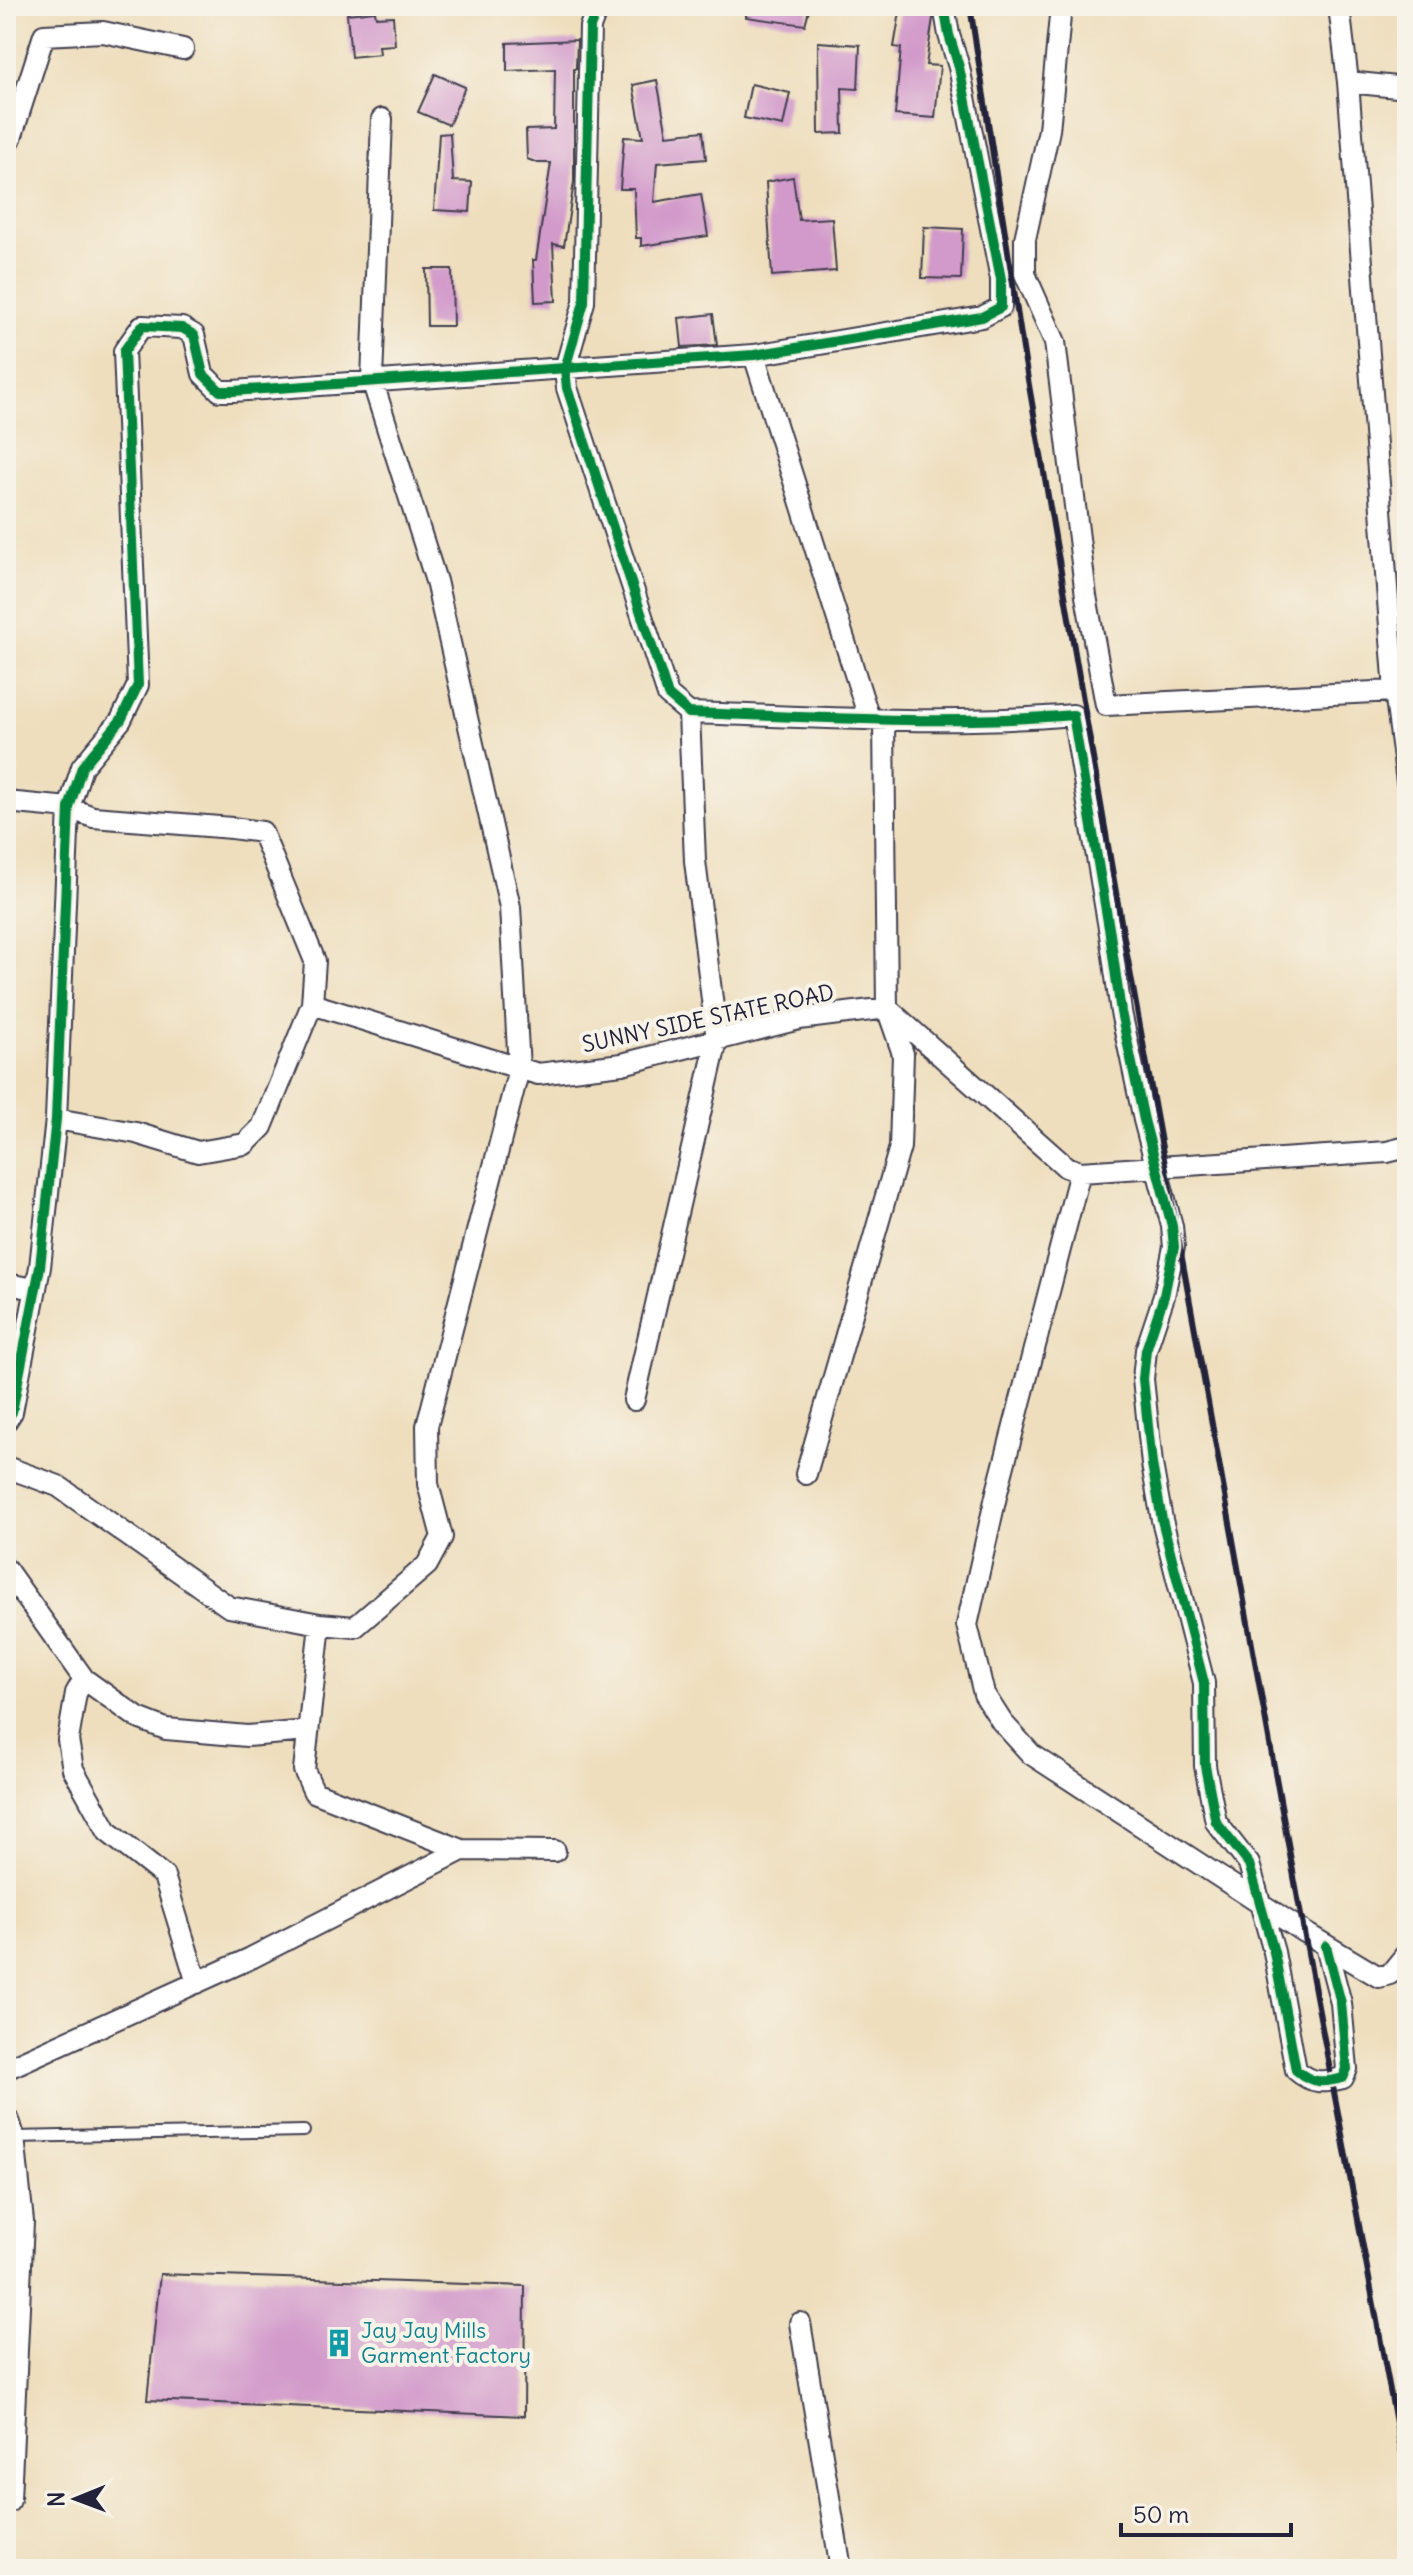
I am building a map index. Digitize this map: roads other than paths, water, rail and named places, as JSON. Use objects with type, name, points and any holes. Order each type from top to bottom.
[{"type":"main road","points":[[6,2499],[10,2314],[19,2222],[8,2130]]},
{"type":"street","points":[[598,6],[590,27],[584,302],[565,369],[567,388],[668,695],[689,713],[877,719],[1073,715],[1121,1012],[1172,1226],[1174,1247],[1164,1296],[1146,1350],[1143,1379],[1152,1464],[1162,1520],[1204,1683],[1205,1766],[1216,1822],[1249,1864],[1261,1904],[1274,1952],[1296,2070],[1306,2079],[1322,2083],[1343,2078],[1347,2069],[1341,2003],[1326,1946]]},
{"type":"street","points":[[6,1421],[12,1412],[36,1289],[56,1119],[69,808],[82,767],[121,720],[138,685],[124,351],[142,326],[182,328],[194,335],[203,374],[220,391],[754,355],[982,317],[1001,307],[1001,279],[944,6]]},
{"type":"street","points":[[1061,6],[1045,157],[1025,239],[1025,274],[1055,342],[1086,596],[1106,705],[1395,691]]},
{"type":"street","points":[[1339,6],[1348,82],[1395,691],[1407,782]]},
{"type":"street","points":[[6,141],[11,138],[44,35],[103,32],[183,49]]},
{"type":"street","points":[[1348,82],[1407,88]]},
{"type":"street","points":[[6,1467],[58,1486],[229,1607],[320,1624],[355,1627],[427,1565],[442,1537],[428,1484],[427,1426],[519,1069],[510,907],[436,581],[372,380],[382,119]]},
{"type":"street","points":[[1001,279],[1025,274]]},
{"type":"street","points":[[754,355],[877,719],[887,1008],[903,1054],[900,1147],[806,1474]]},
{"type":"street","points":[[634,1400],[717,1040],[695,861],[689,713]]},
{"type":"street","points":[[6,802],[69,808],[93,817],[262,832],[315,961],[312,1004],[262,1127],[245,1144],[198,1152],[136,1133],[56,1119]]},
{"type":"street","name":"SUNNY SIDE STATE ROAD","points":[[312,1004],[538,1074],[622,1064],[799,1019],[887,1008]]},
{"type":"street","points":[[887,1008],[1066,1167],[1080,1172],[1387,1152],[1407,1147]]},
{"type":"street","points":[[1080,1172],[997,1492],[967,1625],[984,1694],[1002,1722],[1031,1754],[1326,1946],[1379,1977],[1390,1974],[1407,1953]]},
{"type":"street","points":[[6,1284],[36,1289]]},
{"type":"street","points":[[6,1569],[84,1679],[138,1718],[166,1729],[247,1736],[308,1731]]},
{"type":"street","points":[[320,1624],[304,1770],[314,1792],[462,1850],[555,1851]]},
{"type":"street","points":[[84,1679],[76,1693],[68,1740],[73,1769],[108,1832],[164,1876],[197,1983]]},
{"type":"street","points":[[6,2069],[251,1958],[462,1850]]},
{"type":"street","points":[[800,2323],[841,2569]]},
{"type":"lane","points":[[8,2130],[304,2131]]},
{"type":"railway","points":[[970,6],[1025,362],[1122,927],[1407,2481]]},
{"type":"place","name":"Jay Jay Mills Garment Factory","points":[[339,2343]]}]
